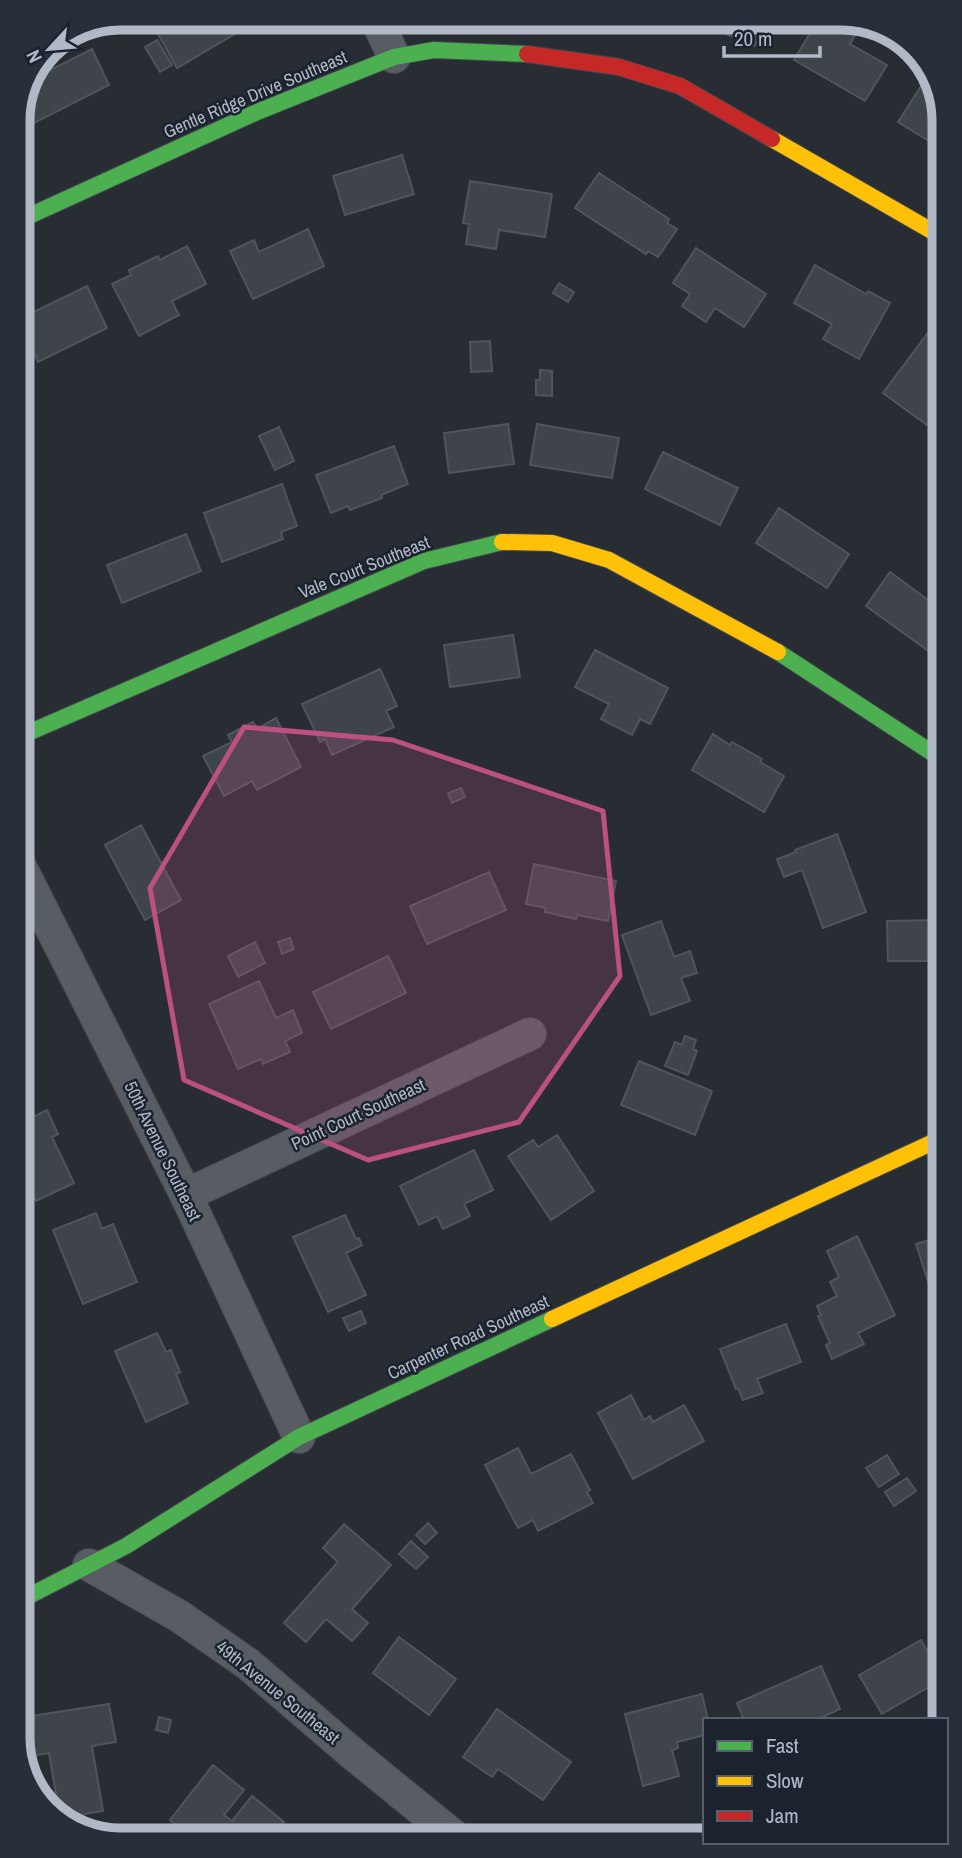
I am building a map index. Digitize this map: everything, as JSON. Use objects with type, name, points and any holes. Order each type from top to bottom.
[{"type":"street","points":[[382,30],[394,57]]},
{"type":"street","name":"Gentle Ridge Drive Southeast","points":[[30,216],[257,112],[394,57],[435,50],[521,53],[619,67],[680,86],[932,231]]},
{"type":"street","name":"Vale Court Southeast","points":[[30,732],[424,561],[499,542],[552,543],[609,560],[790,659],[932,753]]},
{"type":"street","name":"50th Avenue Southeast","points":[[30,886],[186,1195],[299,1437]]},
{"type":"street","name":"Point Court Southeast","points":[[186,1195],[530,1034]]},
{"type":"street","name":"Carpenter Road Southeast","points":[[30,1595],[126,1546],[299,1437],[932,1143]]},
{"type":"street","name":"49th Avenue Southeast","points":[[89,1565],[180,1616],[247,1664],[444,1828]]},
{"type":"highlighted area","points":[[244,727],[393,740],[603,811],[620,976],[519,1122],[368,1160],[184,1080],[150,888]]},
{"type":"building","points":[[161,30],[242,30],[177,68],[157,32]]},
{"type":"building","points":[[716,30],[762,30],[755,46]]},
{"type":"building","points":[[812,30],[848,30],[857,32],[850,44],[887,65],[865,101],[794,60]]},
{"type":"building","points":[[157,40],[172,65],[160,72],[145,47]]},
{"type":"building","points":[[92,49],[109,85],[34,123],[30,115],[33,97],[43,74]]},
{"type":"building","points":[[924,84],[931,102],[932,143],[898,122]]},
{"type":"building","points":[[402,155],[414,194],[345,215],[333,176]]},
{"type":"building","points":[[599,173],[669,219],[667,223],[677,229],[658,257],[648,251],[646,254],[575,208]]},
{"type":"building","points":[[470,181],[552,194],[545,237],[499,230],[496,249],[466,244],[469,224],[463,223]]},
{"type":"building","points":[[308,229],[324,266],[253,299],[230,251],[254,240],[259,252]]},
{"type":"building","points":[[187,246],[206,284],[172,301],[179,315],[139,336],[112,284],[131,275],[129,270],[158,256],[160,260]]},
{"type":"building","points":[[696,248],[766,294],[744,327],[715,308],[706,322],[682,306],[690,294],[673,283]]},
{"type":"building","points":[[815,265],[866,294],[868,291],[890,303],[859,359],[823,339],[832,324],[794,303]]},
{"type":"building","points":[[559,283],[574,292],[568,302],[553,293]]},
{"type":"building","points":[[87,286],[107,328],[38,362],[30,344],[30,314]]},
{"type":"building","points":[[930,330],[932,332],[932,418],[927,425],[883,393]]},
{"type":"building","points":[[490,341],[492,371],[471,372],[470,342]]},
{"type":"building","points":[[540,370],[552,371],[552,396],[536,395],[536,380],[540,380]]},
{"type":"building","points":[[508,424],[514,464],[449,473],[444,433]]},
{"type":"building","points":[[537,424],[619,438],[612,478],[530,465]]},
{"type":"building","points":[[279,427],[294,461],[275,470],[259,436]]},
{"type":"building","points":[[394,446],[408,484],[381,495],[382,498],[350,510],[348,506],[331,513],[316,475]]},
{"type":"building","points":[[663,452],[738,488],[720,525],[645,489]]},
{"type":"building","points":[[282,484],[297,526],[281,532],[283,539],[222,562],[204,513]]},
{"type":"building","points":[[779,508],[849,554],[827,588],[756,543]]},
{"type":"building","points":[[186,534],[201,571],[122,603],[107,565]]},
{"type":"building","points":[[890,572],[932,603],[932,654],[866,606]]},
{"type":"building","points":[[513,635],[520,677],[450,687],[444,645]]},
{"type":"building","points":[[595,650],[668,688],[650,724],[640,719],[632,735],[601,719],[609,704],[575,687]]},
{"type":"building","points":[[380,669],[397,706],[386,711],[394,727],[332,755],[325,739],[320,742],[302,704]]},
{"type":"building","points":[[276,718],[301,767],[257,790],[252,781],[224,796],[203,756],[232,742],[228,735],[253,722],[257,729]]},
{"type":"building","points":[[713,734],[762,759],[760,762],[784,776],[764,812],[692,770]]},
{"type":"building","points":[[461,788],[465,797],[452,803],[448,793]]},
{"type":"building","points":[[141,825],[181,900],[145,920],[105,845]]},
{"type":"building","points":[[837,834],[866,912],[823,928],[802,870],[784,877],[777,859]]},
{"type":"building","points":[[534,864],[616,881],[608,921],[577,915],[576,919],[545,912],[546,908],[526,904]]},
{"type":"building","points":[[489,872],[506,910],[427,944],[410,906]]},
{"type":"building","points":[[932,920],[932,961],[888,961],[887,921]]},
{"type":"building","points":[[661,921],[674,957],[690,951],[697,973],[681,978],[690,1001],[651,1015],[622,935]]},
{"type":"building","points":[[290,938],[294,949],[282,954],[278,942]]},
{"type":"building","points":[[255,942],[265,963],[238,977],[228,956]]},
{"type":"building","points":[[388,956],[406,993],[331,1029],[313,992]]},
{"type":"building","points":[[259,981],[276,1018],[293,1010],[302,1033],[285,1041],[290,1052],[263,1064],[261,1059],[238,1069],[209,1004]]},
{"type":"building","points":[[685,1036],[696,1040],[693,1049],[697,1051],[688,1075],[665,1066],[675,1042],[682,1045]]},
{"type":"building","points":[[639,1061],[712,1091],[695,1135],[621,1105]]},
{"type":"building","points":[[47,1110],[58,1134],[52,1137],[74,1183],[36,1201],[30,1189],[30,1118]]},
{"type":"building","points":[[557,1135],[594,1191],[551,1220],[508,1156],[533,1140],[538,1147]]},
{"type":"building","points":[[474,1150],[493,1190],[464,1204],[470,1216],[443,1229],[437,1216],[419,1225],[400,1186]]},
{"type":"building","points":[[96,1213],[102,1229],[113,1224],[137,1282],[83,1304],[53,1230]]},
{"type":"building","points":[[345,1215],[356,1239],[359,1238],[362,1245],[346,1253],[366,1295],[328,1312],[293,1237]]},
{"type":"building","points":[[857,1236],[895,1315],[858,1333],[864,1344],[832,1359],[826,1345],[830,1343],[818,1316],[821,1315],[817,1306],[837,1296],[830,1282],[839,1277],[827,1251]]},
{"type":"building","points":[[932,1239],[932,1291],[931,1291],[916,1244]]},
{"type":"building","points":[[361,1311],[366,1323],[349,1331],[343,1318]]},
{"type":"building","points":[[786,1324],[801,1362],[757,1379],[763,1393],[743,1400],[720,1349]]},
{"type":"building","points":[[157,1333],[166,1352],[171,1350],[180,1372],[176,1374],[188,1403],[146,1422],[115,1351]]},
{"type":"building","points":[[631,1395],[644,1420],[650,1416],[653,1422],[684,1405],[704,1441],[633,1479],[598,1413]]},
{"type":"building","points":[[518,1448],[531,1474],[571,1454],[590,1490],[587,1492],[593,1503],[538,1531],[533,1520],[518,1528],[485,1465]]},
{"type":"building","points":[[887,1455],[899,1474],[879,1487],[866,1468]]},
{"type":"building","points":[[907,1478],[916,1491],[894,1506],[885,1492]]},
{"type":"building","points":[[428,1523],[437,1533],[425,1544],[416,1535]]},
{"type":"building","points":[[344,1524],[391,1565],[352,1609],[368,1623],[352,1641],[326,1619],[306,1642],[284,1623],[338,1562],[323,1548]]},
{"type":"building","points":[[411,1541],[428,1557],[416,1569],[399,1554]]},
{"type":"building","points":[[399,1637],[456,1679],[429,1715],[373,1673]]},
{"type":"building","points":[[921,1640],[932,1660],[932,1685],[882,1714],[859,1675]]},
{"type":"building","points":[[821,1666],[840,1709],[820,1718],[743,1718],[737,1703]]},
{"type":"building","points":[[702,1694],[708,1718],[703,1718],[703,1736],[677,1742],[678,1748],[672,1750],[679,1776],[643,1786],[625,1714]]},
{"type":"building","points":[[109,1704],[116,1742],[92,1746],[103,1811],[74,1816],[58,1803],[49,1753],[31,1756],[30,1716]]},
{"type":"building","points":[[497,1709],[571,1762],[543,1800],[498,1769],[492,1777],[463,1757]]},
{"type":"building","points":[[159,1717],[171,1720],[168,1733],[156,1730]]},
{"type":"building","points":[[213,1765],[244,1790],[224,1815],[232,1821],[252,1796],[284,1822],[279,1828],[180,1828],[170,1820]]},
{"type":"traffic: fast","points":[[30,216],[257,112],[394,57],[434,50],[527,54]]},
{"type":"traffic: fast","points":[[30,732],[424,561],[502,542]]},
{"type":"traffic: fast","points":[[778,652],[932,753]]},
{"type":"traffic: fast","points":[[30,1595],[126,1546],[299,1437],[552,1319]]},
{"type":"traffic: slow","points":[[772,139],[932,231]]},
{"type":"traffic: slow","points":[[502,542],[552,543],[609,560],[778,652]]},
{"type":"traffic: slow","points":[[552,1319],[932,1143]]},
{"type":"traffic: jam","points":[[527,54],[619,67],[680,86],[772,139]]}]
